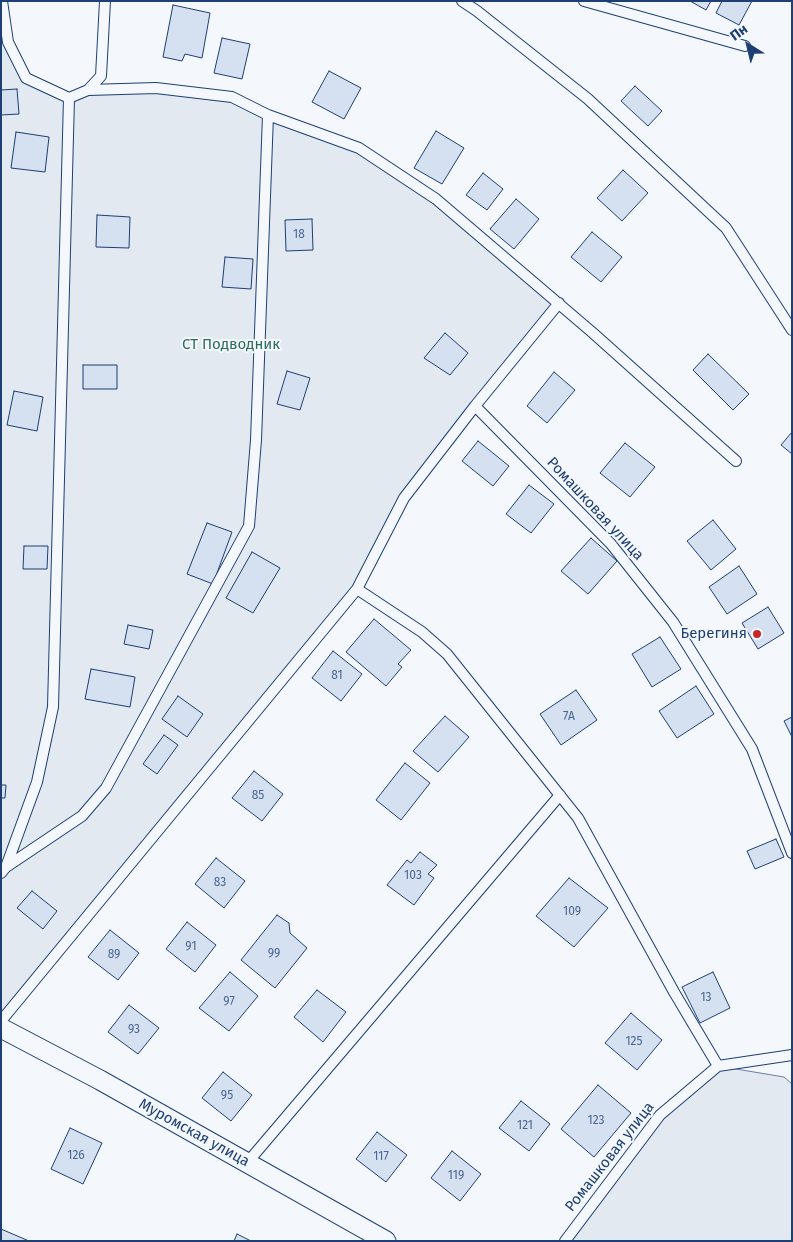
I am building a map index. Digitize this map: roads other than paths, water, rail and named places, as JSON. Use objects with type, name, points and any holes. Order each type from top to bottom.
[{"type":"street","name":"Муромская улица","points":[[1,1028],[100,1080],[386,1241]]},
{"type":"lane","points":[[2,1],[8,42],[26,78],[69,98],[88,90],[156,88],[232,98],[268,115],[359,148],[436,199],[559,303],[736,461]]},
{"type":"lane","points":[[88,90],[101,76],[105,1]]},
{"type":"lane","points":[[462,1],[478,11],[588,100],[726,228],[792,330]]},
{"type":"lane","points":[[584,1],[745,46]]},
{"type":"lane","points":[[3,870],[37,782],[53,707],[69,98]]},
{"type":"lane","points":[[3,870],[82,816],[106,788],[249,526],[256,440],[268,115]]},
{"type":"lane","points":[[1,1021],[357,589],[404,498],[475,406],[559,303]]},
{"type":"lane","name":"Ромашковая улица","points":[[475,406],[611,544],[673,622],[752,749],[792,853]]},
{"type":"lane","points":[[357,589],[422,632],[447,654],[578,818],[674,992],[718,1066],[792,1055]]},
{"type":"lane","points":[[247,1163],[560,795]]},
{"type":"lane","name":"Ромашковая улица","points":[[564,1241],[660,1115],[718,1066]]},
{"type":"place","name":"Берегиня","points":[[757,634]]},
{"type":"park label","name":"СТ Подводник","points":[[231,345]]}]
